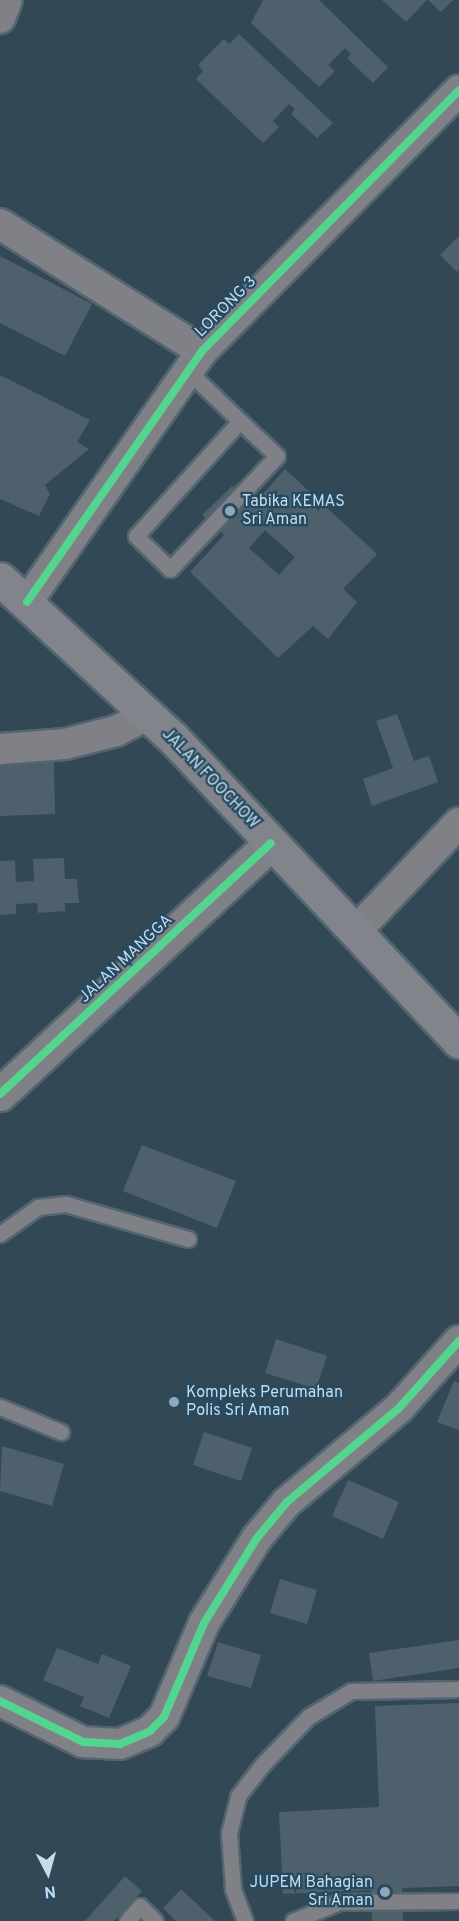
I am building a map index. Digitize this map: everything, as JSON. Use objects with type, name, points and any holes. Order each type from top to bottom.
[{"type":"main road","name":"JALAN FOOCHOW","points":[[0,579],[148,715],[459,1041]]},
{"type":"street","points":[[0,18],[7,0]]},
{"type":"street","name":"LORONG 3","points":[[27,602],[195,361],[459,90]]},
{"type":"street","points":[[0,224],[195,361]]},
{"type":"street","points":[[0,749],[103,735],[148,715]]},
{"type":"street","points":[[356,931],[459,823]]},
{"type":"street","name":"JALAN MANGGA","points":[[0,1094],[271,843]]},
{"type":"street","points":[[0,1701],[83,1742],[120,1744],[150,1731],[164,1718],[204,1623],[256,1538],[287,1502],[399,1408],[459,1341]]},
{"type":"lane","points":[[195,361],[240,421],[276,456],[170,569],[136,536],[240,421]]},
{"type":"lane","points":[[0,1234],[38,1207],[66,1204],[188,1239]]},
{"type":"lane","points":[[0,1407],[61,1432]]},
{"type":"lane","points":[[245,1921],[233,1889],[230,1833],[238,1796],[263,1764],[308,1717],[351,1691],[459,1689]]},
{"type":"lane","points":[[293,1921],[339,1902],[459,1901]]},
{"type":"lane","points":[[126,1921],[140,1906],[155,1921]]},
{"type":"building","points":[[263,0],[319,0],[388,67],[373,83],[347,58],[351,54],[345,48],[328,65],[335,71],[319,87],[251,23]]},
{"type":"building","points":[[382,0],[427,0],[406,22]]},
{"type":"building","points":[[428,0],[453,0],[441,12]]},
{"type":"building","points":[[239,34],[333,123],[317,138],[291,114],[295,109],[289,104],[273,121],[279,127],[263,143],[196,79],[203,71],[198,65],[224,39],[229,44]]},
{"type":"building","points":[[459,236],[459,269],[457,272],[440,255]]},
{"type":"building","points":[[0,256],[92,304],[65,356],[0,323]]},
{"type":"building","points":[[0,375],[90,420],[77,442],[89,449],[45,485],[50,494],[39,516],[0,499]]},
{"type":"building","points":[[285,469],[377,554],[343,589],[357,602],[328,639],[313,626],[278,658],[190,572],[224,535],[202,515],[232,486],[253,505]],"holes":[[[265,530],[295,557],[279,575],[249,548]]]},
{"type":"building","points":[[397,714],[414,761],[429,756],[438,782],[372,806],[363,779],[393,768],[376,721]]},
{"type":"building","points":[[54,760],[55,814],[0,816],[0,761]]},
{"type":"building","points":[[64,858],[65,879],[77,879],[79,903],[65,903],[65,911],[38,913],[37,903],[16,904],[16,914],[0,915],[0,861],[15,860],[16,882],[34,881],[33,859]]},
{"type":"building","points":[[142,1145],[236,1181],[217,1228],[123,1191]]},
{"type":"building","points":[[276,1339],[327,1356],[316,1389],[265,1373]]},
{"type":"building","points":[[454,1381],[459,1383],[459,1430],[437,1422]]},
{"type":"building","points":[[204,1432],[252,1448],[241,1481],[193,1465]]},
{"type":"building","points":[[2,1446],[64,1464],[52,1506],[0,1491]]},
{"type":"building","points":[[348,1480],[399,1502],[383,1539],[332,1516]]},
{"type":"building","points":[[280,1579],[317,1590],[307,1624],[270,1613]]},
{"type":"building","points":[[459,1640],[459,1668],[373,1681],[369,1653]]},
{"type":"building","points":[[218,1642],[261,1655],[251,1688],[207,1676]]},
{"type":"building","points":[[57,1648],[98,1664],[102,1654],[131,1666],[109,1718],[80,1706],[84,1697],[43,1680]]},
{"type":"building","points":[[459,1703],[459,1886],[402,1888],[403,1921],[372,1921],[371,1890],[283,1894],[279,1812],[379,1807],[375,1706]]},
{"type":"building","points":[[125,1876],[142,1891],[114,1921],[85,1921]]},
{"type":"building","points":[[181,1889],[215,1921],[176,1921],[163,1908]]},
{"type":"cycle path","points":[[27,602],[202,351],[459,90]]},
{"type":"cycle path","points":[[0,1094],[271,843]]},
{"type":"cycle path","points":[[0,1701],[83,1742],[120,1744],[150,1731],[164,1717],[204,1623],[257,1538],[287,1502],[399,1408],[459,1341]]},
{"type":"place","name":"Tabika KEMAS Sri Aman","points":[[230,511]]},
{"type":"place","name":"Kompleks Perumahan Polis Sri Aman","points":[[174,1402]]},
{"type":"place","name":"JUPEM Bahagian Sri Aman","points":[[385,1892]]}]
